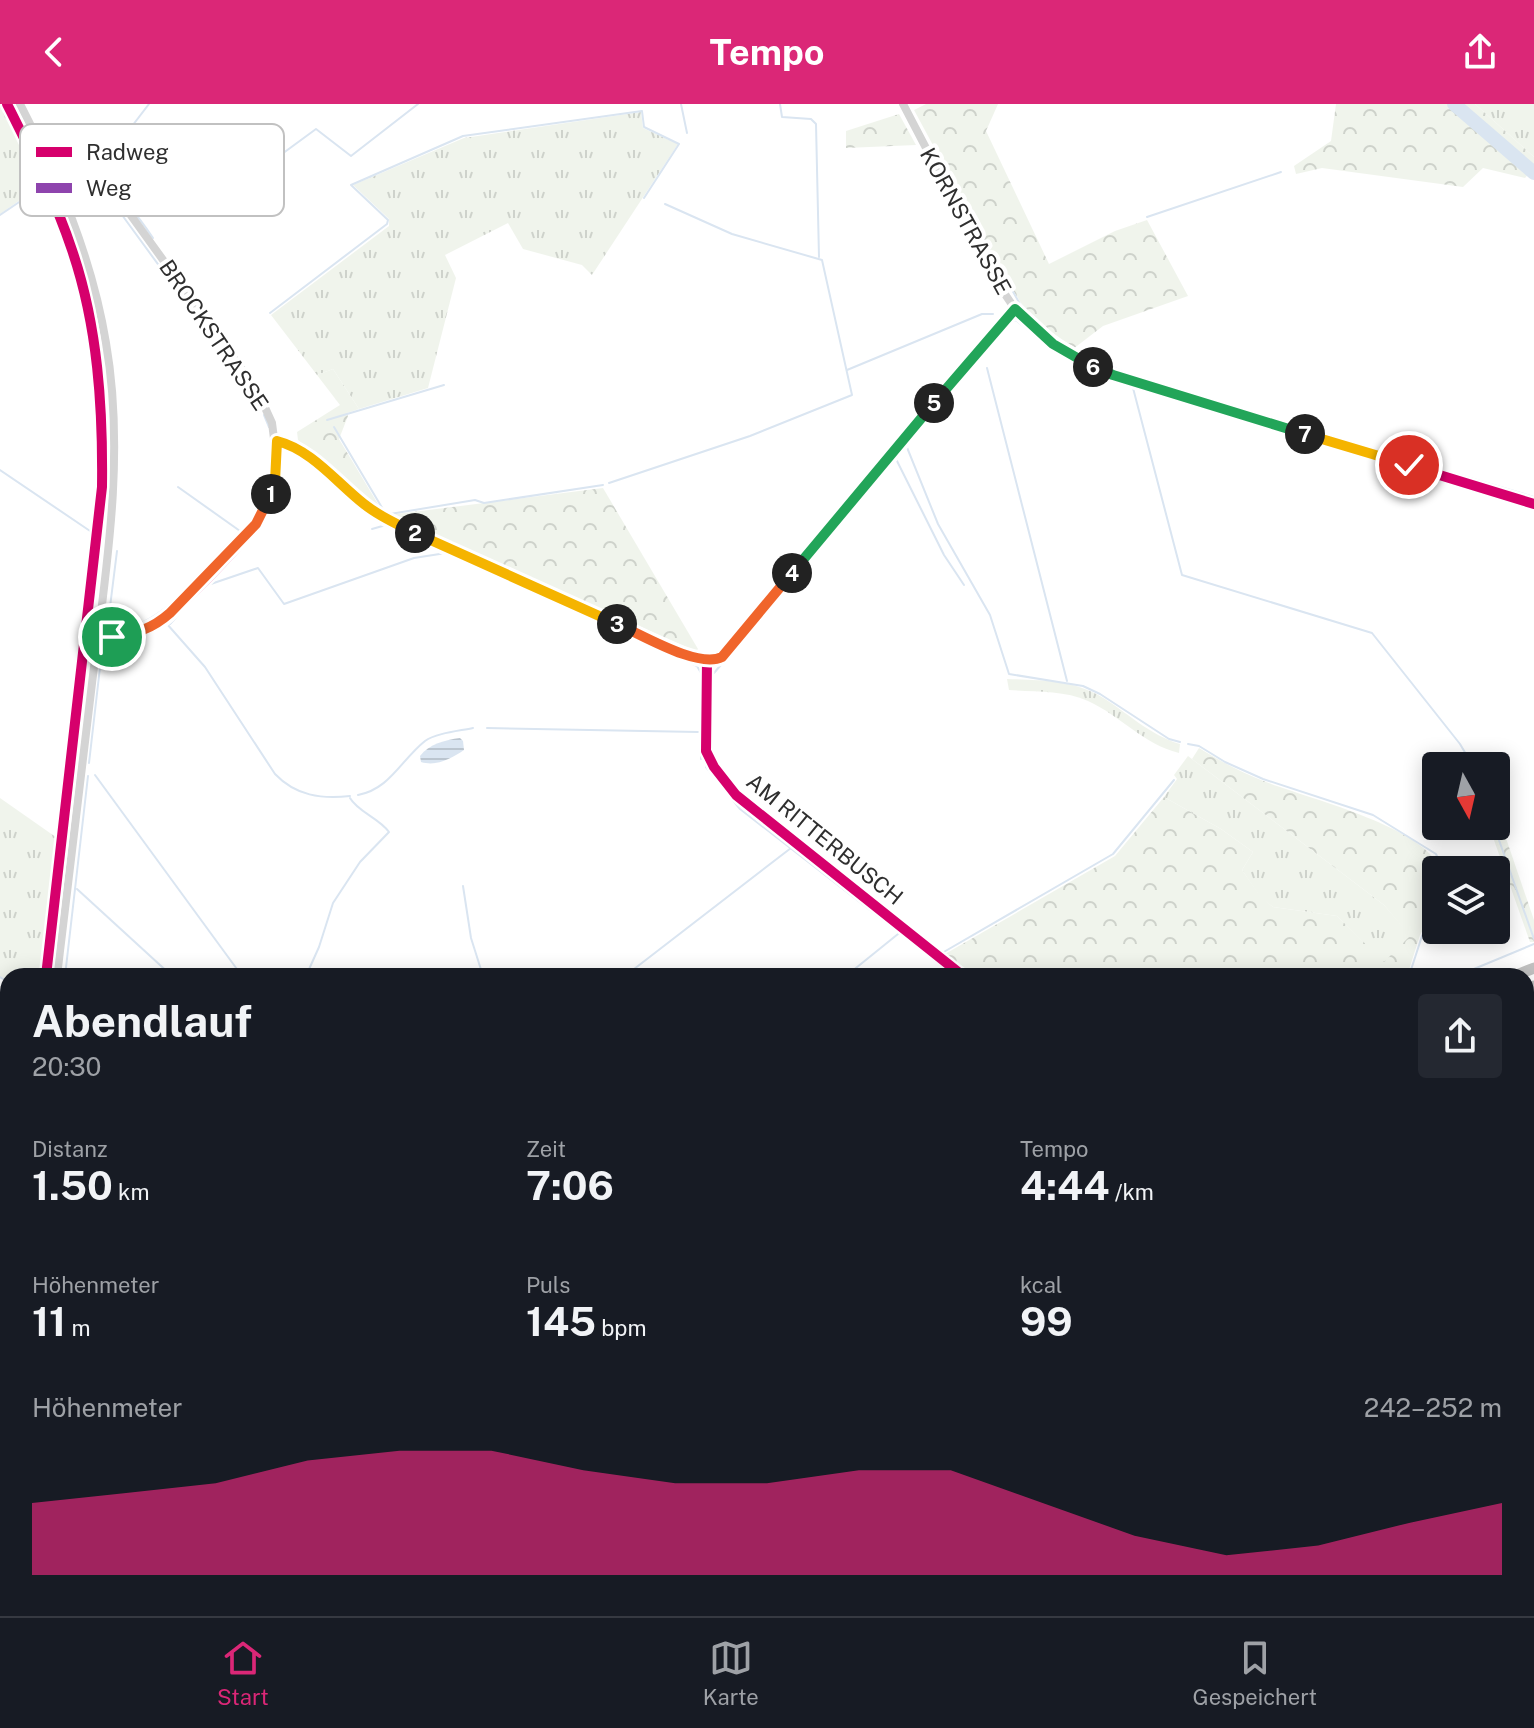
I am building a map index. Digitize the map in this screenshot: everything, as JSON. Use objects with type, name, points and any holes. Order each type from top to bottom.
[{"type":"street","points":[[20,104],[30,124]]},
{"type":"street","name":"KORNSTRASSE","points":[[903,104],[994,278],[1015,309],[1053,344],[1080,361],[1113,375],[1534,504]]},
{"type":"street","points":[[58,968],[113,489],[113,408],[107,344],[97,296],[72,216]]},
{"type":"street","name":"BROCKSTRASSE","points":[[98,636],[137,634],[156,625],[256,524],[275,482],[277,441],[257,390],[131,216]]},
{"type":"street","points":[[277,441],[293,445],[381,517],[707,661],[722,657],[1015,309]]},
{"type":"street","name":"AM RITTERBUSCH","points":[[707,661],[706,751],[714,767],[736,795],[953,968]]},
{"type":"green space","points":[[0,104],[4,104],[20,137],[20,200],[0,214]]},
{"type":"green space","points":[[926,104],[998,104],[986,131],[1049,264],[1115,231],[1147,220],[1188,296],[1103,326],[1073,349],[1036,320],[1002,273],[914,110]]},
{"type":"green space","points":[[1336,104],[1475,104],[1534,157],[1534,168],[1525,178],[1483,168],[1463,187],[1322,168],[1296,174],[1294,166],[1331,141]]},
{"type":"green space","points":[[1475,104],[1534,104],[1534,157]]},
{"type":"green space","points":[[641,112],[643,128],[678,144],[592,275],[582,265],[523,249],[508,223],[445,255],[456,278],[428,388],[359,409],[333,369],[317,375],[271,315],[389,226],[389,219],[353,185],[464,138]]},
{"type":"green space","points":[[899,114],[916,145],[846,148],[846,131]]},
{"type":"green space","points":[[333,369],[359,409],[347,413],[339,439],[381,509],[298,440],[297,432],[340,405],[317,375]]},
{"type":"green space","points":[[603,488],[698,649],[694,654],[389,515]]},
{"type":"green space","points":[[1007,679],[1055,682],[1090,691],[1148,729],[1180,744],[1179,753],[1143,737],[1111,714],[1079,697],[1009,690]]},
{"type":"green space","points":[[1199,748],[1257,779],[1389,827],[1430,854],[1431,856],[1422,856],[1422,932],[1410,968],[960,968],[945,954],[1115,856],[1164,797],[1221,829],[1253,852],[1242,870],[1261,897],[1273,907],[1337,916],[1384,962],[1410,936],[1384,905],[1192,759]]},
{"type":"green space","points":[[1188,756],[1384,905],[1411,936],[1384,963],[1337,916],[1273,907],[1261,898],[1242,870],[1253,852],[1221,829],[1164,797],[1177,779],[1174,775]]},
{"type":"green space","points":[[0,798],[60,840],[45,968],[0,968]]},
{"type":"green space","points":[[1494,840],[1507,840],[1534,920],[1534,942],[1530,942],[1510,885],[1510,856],[1500,856]]},
{"type":"shaded area","points":[[460,738],[464,750],[438,763],[421,762],[420,756],[428,748]]},
{"type":"waterway","points":[[12,104],[22,124]]},
{"type":"waterway","points":[[134,124],[149,104]]},
{"type":"waterway","points":[[284,152],[316,129],[351,156],[418,104]]},
{"type":"waterway","points":[[681,104],[687,133]]},
{"type":"waterway","points":[[780,104],[782,117],[811,119],[816,124],[819,257]]},
{"type":"waterway","points":[[1454,104],[1534,173]]},
{"type":"waterway","points":[[270,313],[387,224],[388,220],[351,185],[463,136],[642,111],[644,127],[679,144],[644,198]]},
{"type":"waterway","points":[[1147,217],[1281,172]]},
{"type":"waterway","points":[[955,190],[1020,304],[1055,338],[1083,356],[1130,374],[1401,457]]},
{"type":"waterway","points":[[0,215],[20,202]]},
{"type":"waterway","points":[[609,483],[750,436],[852,395],[822,260],[732,234],[665,204]]},
{"type":"waterway","points":[[65,216],[85,282],[100,358],[106,436],[104,520]]},
{"type":"waterway","points":[[123,216],[258,401]]},
{"type":"waterway","points":[[137,216],[153,238]]},
{"type":"waterway","points":[[847,370],[982,314],[993,314]]},
{"type":"waterway","points":[[983,354],[1016,320],[1066,359],[1125,385]]},
{"type":"waterway","points":[[756,624],[975,364]]},
{"type":"waterway","points":[[987,368],[1067,681]]},
{"type":"waterway","points":[[327,420],[444,385]]},
{"type":"waterway","points":[[1133,388],[1182,575],[1372,633],[1465,752]]},
{"type":"waterway","points":[[1135,388],[1402,469]]},
{"type":"waterway","points":[[264,415],[269,427]]},
{"type":"waterway","points":[[334,427],[384,511],[390,514],[475,500],[484,503],[603,485]]},
{"type":"waterway","points":[[906,445],[938,524],[990,615],[1009,674],[1083,686],[1169,739],[1180,742]]},
{"type":"waterway","points":[[896,459],[944,555],[964,585]]},
{"type":"waterway","points":[[1416,462],[1534,497]]},
{"type":"waterway","points":[[0,470],[93,533]]},
{"type":"waterway","points":[[1413,473],[1534,510]]},
{"type":"waterway","points":[[117,551],[109,615],[118,627],[132,626],[168,606],[240,531],[178,487]]},
{"type":"waterway","points":[[372,529],[386,525],[446,553]]},
{"type":"waterway","points":[[92,628],[103,531]]},
{"type":"waterway","points":[[208,584],[251,538]]},
{"type":"waterway","points":[[205,586],[258,568],[284,604],[414,558],[446,553]]},
{"type":"waterway","points":[[474,566],[697,666],[701,673],[701,759]]},
{"type":"waterway","points":[[170,624],[201,590]]},
{"type":"waterway","points":[[167,624],[205,667],[275,774],[292,787],[310,794],[350,796]]},
{"type":"waterway","points":[[82,706],[91,639]]},
{"type":"waterway","points":[[714,673],[743,639]]},
{"type":"waterway","points":[[89,763],[102,650]]},
{"type":"waterway","points":[[68,830],[81,721]]},
{"type":"waterway","points":[[358,795],[379,787],[430,738],[473,728]]},
{"type":"waterway","points":[[487,728],[698,732]]},
{"type":"waterway","points":[[1188,744],[1199,746],[1263,779],[1373,815],[1437,856]]},
{"type":"waterway","points":[[706,767],[740,809],[901,934]]},
{"type":"waterway","points":[[95,775],[236,968]]},
{"type":"waterway","points":[[66,968],[88,776]]},
{"type":"waterway","points":[[942,953],[1113,854],[1174,780]]},
{"type":"waterway","points":[[310,968],[333,903],[360,862],[389,832],[350,798]]},
{"type":"waterway","points":[[1499,840],[1534,939]]},
{"type":"waterway","points":[[51,968],[65,844]]},
{"type":"waterway","points":[[635,968],[791,848]]},
{"type":"waterway","points":[[463,886],[471,938],[480,968]]},
{"type":"waterway","points":[[77,889],[163,968]]},
{"type":"waterway","points":[[856,968],[898,934]]},
{"type":"waterway","points":[[1412,968],[1422,936]]},
{"type":"waterway","points":[[1476,968],[1534,944]]},
{"type":"waterway","points":[[925,953],[945,968]]},
{"type":"cycle path","points":[[7,104],[20,130]]},
{"type":"cycle path","points":[[47,968],[102,487],[101,427],[93,338],[81,279],[59,216]]},
{"type":"cycle path","points":[[87,635],[121,636],[153,627],[207,578],[250,533],[262,514],[276,478],[277,441],[307,455],[357,500],[385,519],[693,658],[707,661],[722,657],[1015,309],[1060,347],[1113,375],[1534,504]]},
{"type":"cycle path","points":[[707,661],[706,751],[714,767],[736,795],[953,968]]},
{"type":"route","points":[[112,637],[137,634],[156,625],[256,524],[275,482],[277,441],[293,445],[381,517],[693,658],[715,660],[722,657],[1015,309],[1053,344],[1080,361],[1113,375],[1409,465]]}]
